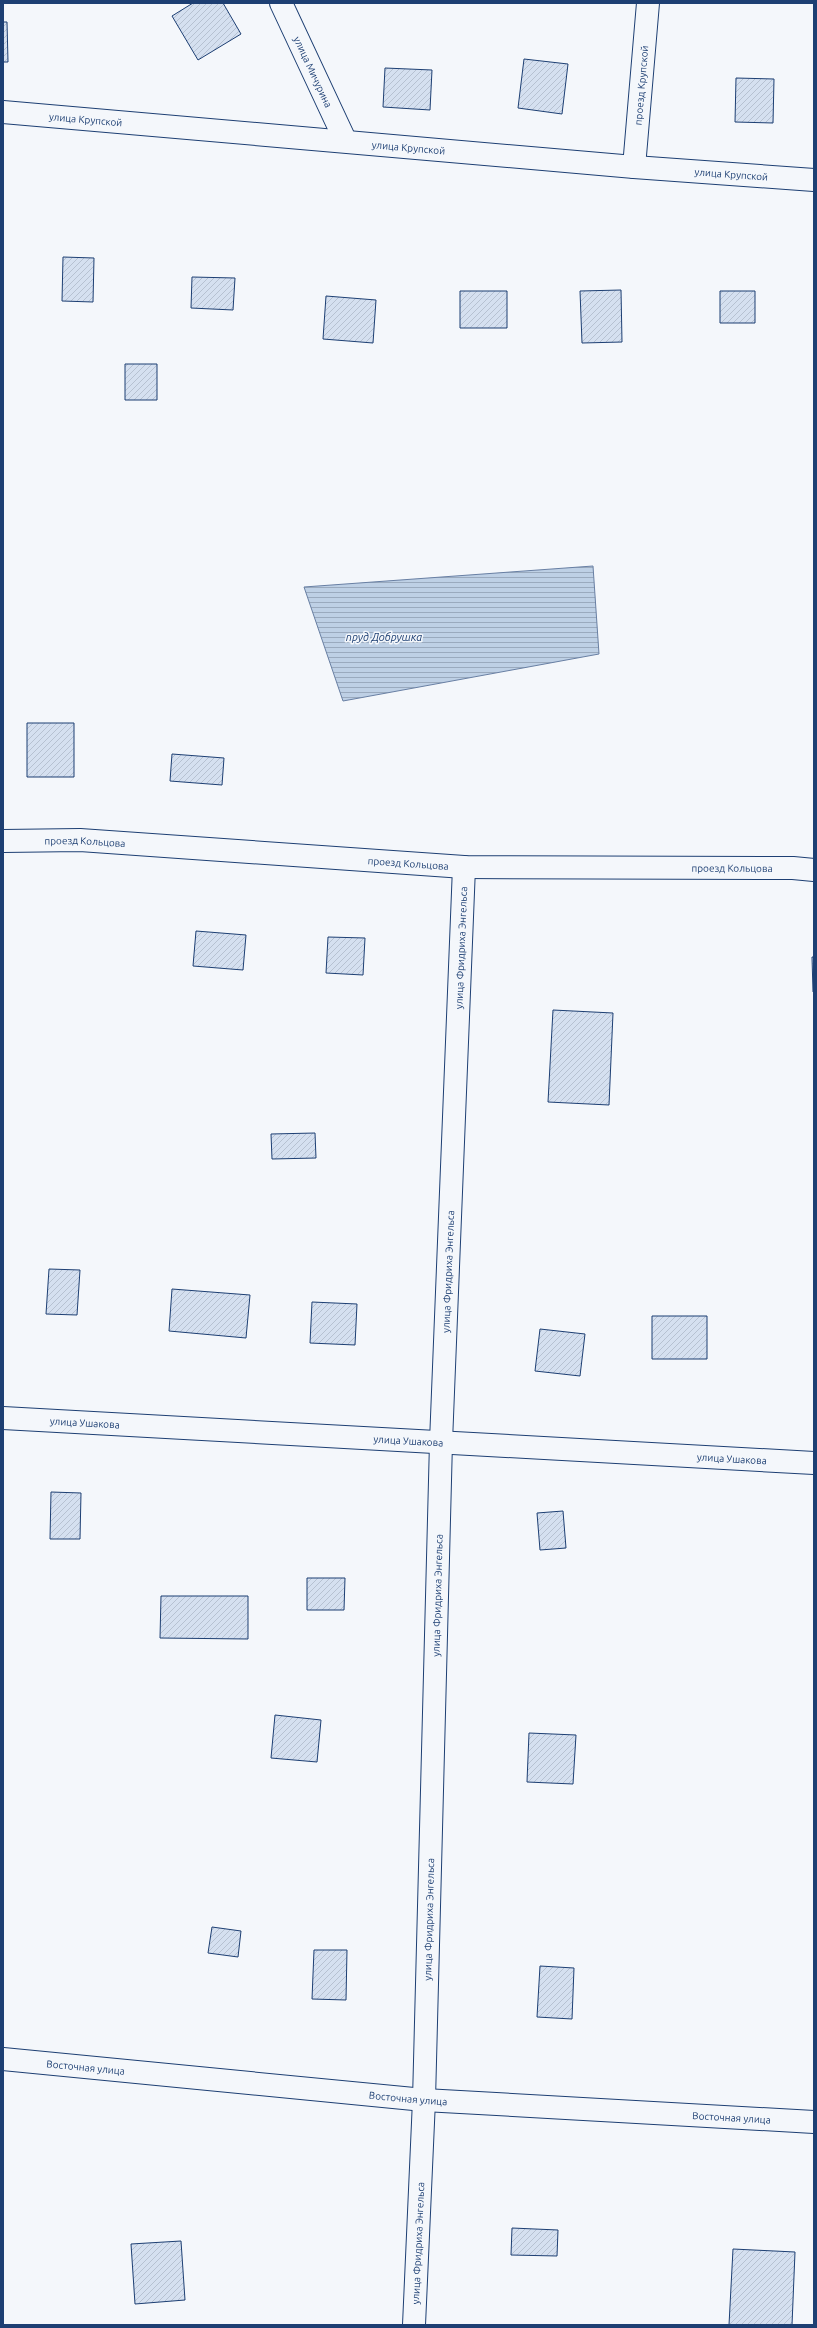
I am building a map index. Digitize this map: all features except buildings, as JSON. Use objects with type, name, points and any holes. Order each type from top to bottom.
[{"type":"street","name":"улица Мичурина","points":[[281,3],[346,140]]},
{"type":"street","name":"проезд Крупской","points":[[634,167],[648,3]]},
{"type":"street","name":"улица Крупской","points":[[3,112],[346,140],[634,167],[814,180]]},
{"type":"street","name":"проезд Кольцова","points":[[3,841],[80,840],[464,867],[785,868],[814,870]]},
{"type":"street","name":"улица Фридриха Энгельса","points":[[414,2325],[424,2100],[441,1442],[464,867]]},
{"type":"street","name":"улица Ушакова","points":[[3,1418],[814,1462]]},
{"type":"street","name":"Восточная улица","points":[[3,2060],[424,2100],[814,2122]]},
{"type":"water","name":"пруд Добрушка","points":[[593,566],[599,654],[343,701],[304,587]]}]
